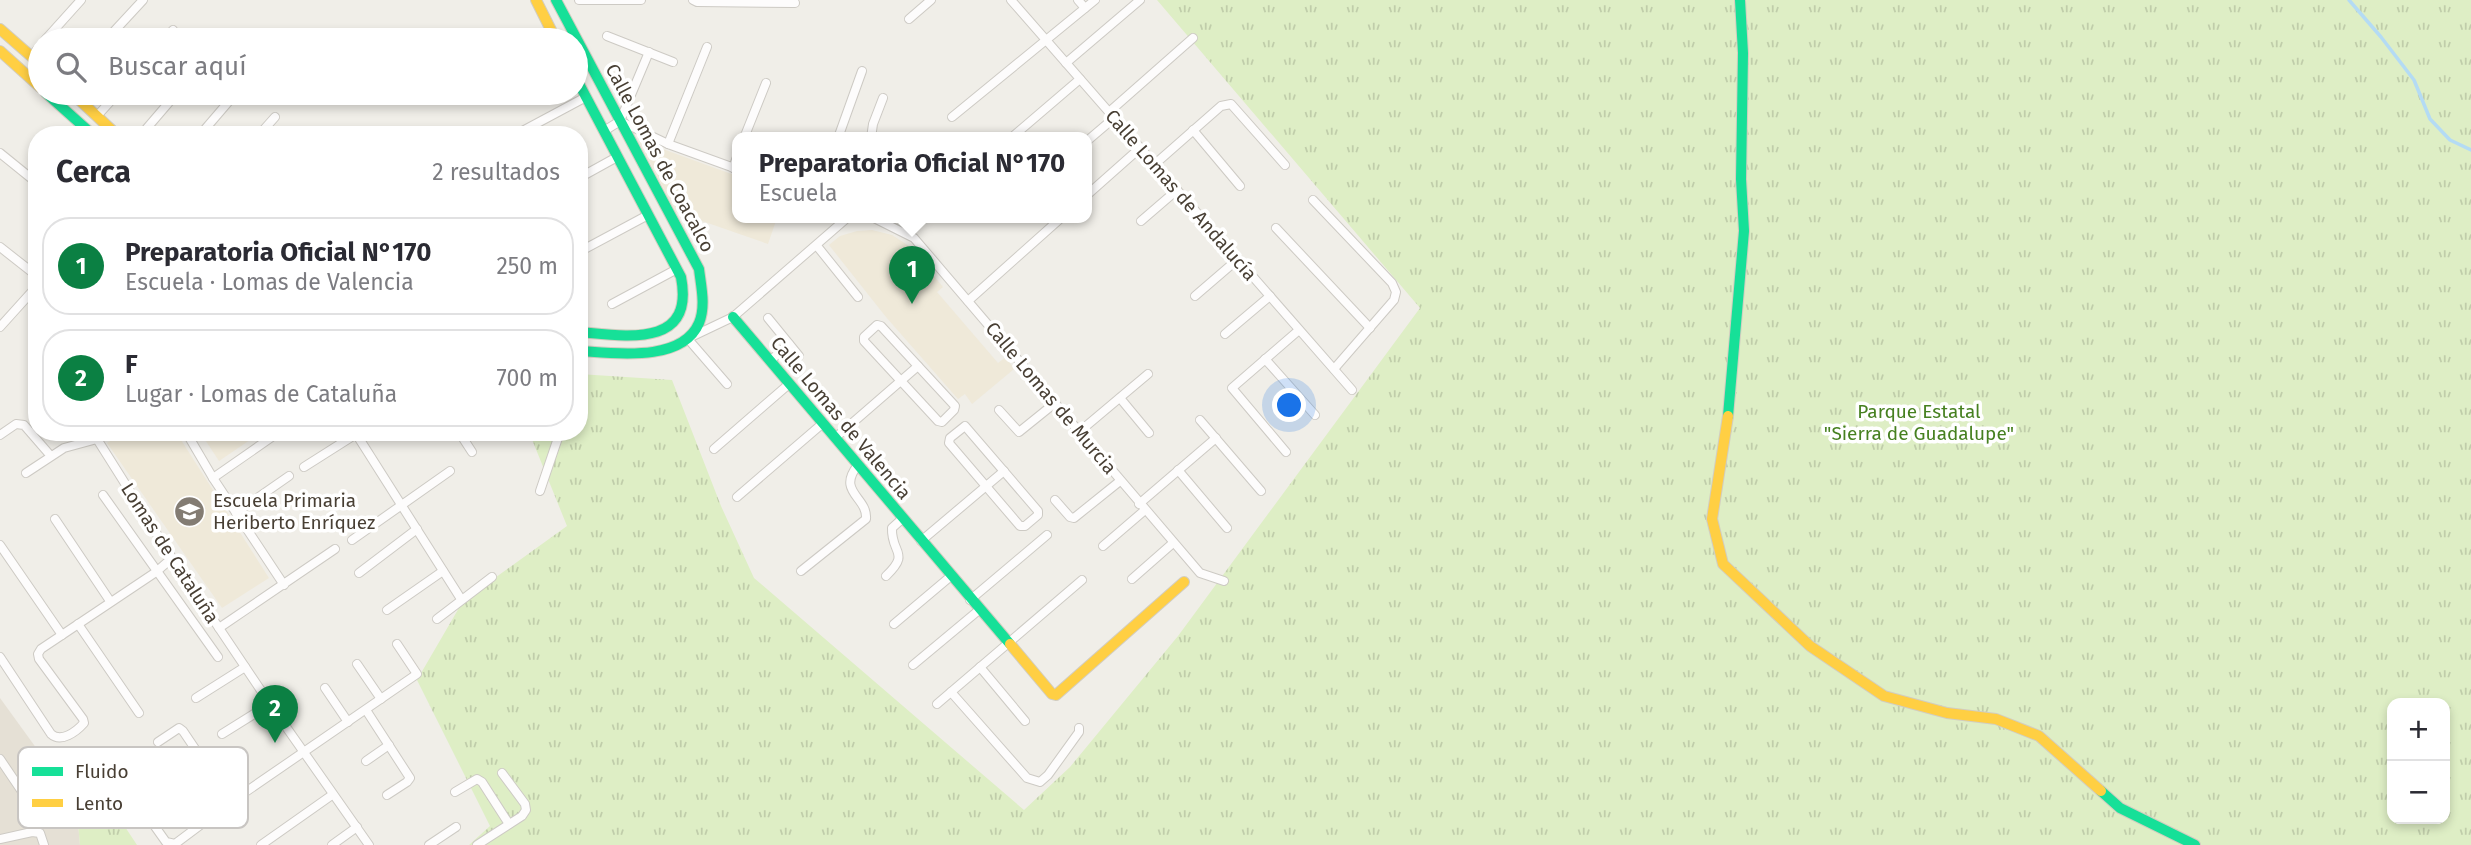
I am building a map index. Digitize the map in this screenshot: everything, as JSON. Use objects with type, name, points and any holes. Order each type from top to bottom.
[{"type":"street","points":[[56,28],[81,0]]},
{"type":"street","points":[[117,28],[143,0]]},
{"type":"street","points":[[536,0],[549,28]]},
{"type":"street","name":"Calle Lomas de Coacalco","points":[[556,0],[571,28]]},
{"type":"street","points":[[579,0],[641,0]]},
{"type":"street","points":[[693,0],[795,4]]},
{"type":"street","points":[[909,19],[931,0]]},
{"type":"street","name":"Calle Lomas de Andalucía","points":[[1011,0],[1352,390]]},
{"type":"street","points":[[1078,0],[1086,8]]},
{"type":"street","points":[[952,117],[1095,0]]},
{"type":"street","points":[[1066,63],[1140,0]]},
{"type":"street","points":[[1740,0],[1744,231],[1731,395],[1712,519],[1723,564],[1810,646],[1884,696],[1947,713],[1996,719],[2039,736],[2120,808],[2195,845]]},
{"type":"street","points":[[0,29],[28,53]]},
{"type":"street","points":[[607,36],[673,62]]},
{"type":"street","points":[[1092,136],[1193,37]]},
{"type":"street","points":[[668,144],[707,47]]},
{"type":"street","points":[[0,51],[28,77]]},
{"type":"street","points":[[604,131],[620,121],[649,52]]},
{"type":"street","name":"Calle Lomas de Coacalco","points":[[588,60],[699,269],[705,306],[700,323],[689,338]]},
{"type":"street","points":[[840,132],[862,71]]},
{"type":"street","points":[[1018,132],[1080,79]]},
{"type":"street","points":[[746,132],[766,83]]},
{"type":"street","points":[[872,132],[883,98]]},
{"type":"street","name":"Calle Lomas de Coacalco","points":[[588,101],[677,269],[685,292],[674,324],[664,332],[653,335],[588,332]]},
{"type":"street","points":[[1154,164],[1221,106],[1231,104],[1285,165]]},
{"type":"street","points":[[59,105],[83,126]]},
{"type":"street","points":[[85,105],[108,126]]},
{"type":"street","points":[[97,116],[107,105]]},
{"type":"street","points":[[149,126],[167,105]]},
{"type":"street","points":[[208,126],[226,105]]},
{"type":"street","points":[[532,126],[571,105]]},
{"type":"street","points":[[267,126],[275,117]]},
{"type":"street","points":[[620,121],[668,144],[732,167]]},
{"type":"street","points":[[1193,130],[1240,186]]},
{"type":"street","points":[[1092,191],[1140,148]]},
{"type":"street","points":[[0,153],[28,176]]},
{"type":"street","points":[[588,173],[617,157]]},
{"type":"street","points":[[1141,220],[1177,190]]},
{"type":"street","points":[[1314,200],[1392,283],[1396,292],[1394,300],[1334,369]]},
{"type":"street","points":[[588,247],[648,215]]},
{"type":"street","points":[[588,352],[626,355],[656,353],[676,347],[733,317],[842,223]]},
{"type":"street","name":"Calle Lomas de Murcia","points":[[893,223],[914,238],[1200,573],[1224,581]]},
{"type":"street","points":[[968,300],[1055,223]]},
{"type":"street","points":[[1276,228],[1370,328]]},
{"type":"street","points":[[817,246],[858,297]]},
{"type":"street","points":[[0,247],[28,269]]},
{"type":"street","points":[[1195,296],[1238,259]]},
{"type":"street","points":[[612,304],[677,269]]},
{"type":"street","points":[[0,327],[28,296]]},
{"type":"street","points":[[1225,334],[1270,296]]},
{"type":"street","name":"Calle Lomas de Valencia","points":[[733,317],[1007,644],[1054,695],[1184,582]]},
{"type":"street","points":[[768,318],[799,356]]},
{"type":"street","points":[[877,326],[881,326],[955,406],[954,410],[942,422],[938,421],[901,381],[864,341],[864,337],[877,326]]},
{"type":"street","points":[[1286,452],[1232,391],[1233,385],[1299,330]]},
{"type":"street","points":[[689,338],[727,384]]},
{"type":"street","points":[[770,361],[789,344]]},
{"type":"street","points":[[1265,359],[1314,415]]},
{"type":"street","points":[[835,438],[918,366]]},
{"type":"street","points":[[1079,432],[1148,374]]},
{"type":"street","points":[[714,449],[789,384]]},
{"type":"street","points":[[1120,398],[1149,433]]},
{"type":"street","points":[[999,410],[1019,432],[1055,403]]},
{"type":"street","points":[[1200,420],[1261,491]]},
{"type":"street","points":[[1,435],[16,424],[24,425],[28,430]]},
{"type":"street","points":[[737,497],[822,424]]},
{"type":"street","points":[[962,427],[967,428],[1039,513],[1025,526],[1020,526],[986,486],[949,443],[950,438],[962,427]]},
{"type":"street","points":[[1103,546],[1178,470],[1216,438]]},
{"type":"street","points":[[37,441],[50,456]]},
{"type":"street","points":[[26,473],[50,456],[74,444],[88,441]]},
{"type":"street","name":"Lomas de Cataluña","points":[[98,441],[245,667],[369,845]]},
{"type":"street","points":[[191,441],[284,586]]},
{"type":"street","points":[[214,478],[266,441]]},
{"type":"street","points":[[304,467],[344,441]]},
{"type":"street","points":[[361,441],[461,599]]},
{"type":"street","points":[[465,441],[472,452]]},
{"type":"street","points":[[540,491],[557,441]]},
{"type":"street","points":[[801,571],[866,519],[865,509],[850,489],[851,473],[858,465]]},
{"type":"street","points":[[1178,470],[1227,528]]},
{"type":"street","points":[[352,540],[450,471]]},
{"type":"street","points":[[921,541],[1004,471]]},
{"type":"street","points":[[236,513],[289,476]]},
{"type":"street","points":[[1055,500],[1074,518],[1120,481]]},
{"type":"street","points":[[103,495],[218,657]]},
{"type":"street","points":[[887,576],[900,558],[892,527],[902,519]]},
{"type":"street","points":[[55,520],[110,601]]},
{"type":"street","points":[[359,573],[417,529]]},
{"type":"street","points":[[970,600],[1048,535]]},
{"type":"street","points":[[1132,579],[1173,543]]},
{"type":"street","points":[[0,545],[62,635]]},
{"type":"street","points":[[219,628],[335,549]]},
{"type":"street","points":[[0,657],[56,738],[62,738],[84,723],[38,654],[41,649],[156,572],[172,558]]},
{"type":"street","points":[[387,610],[443,571]]},
{"type":"street","points":[[894,624],[951,576]]},
{"type":"street","points":[[437,620],[492,577]]},
{"type":"street","points":[[937,704],[1082,580]]},
{"type":"street","points":[[914,665],[979,610]]},
{"type":"street","points":[[78,624],[139,713]]},
{"type":"street","points":[[248,791],[418,674],[397,644]]},
{"type":"street","points":[[357,663],[381,699]]},
{"type":"street","points":[[196,698],[245,667]]},
{"type":"street","points":[[980,667],[1025,721]]},
{"type":"street","points":[[325,688],[348,722]]},
{"type":"street","points":[[951,691],[1032,781],[1040,782],[1048,775],[1079,729]]},
{"type":"street","points":[[222,734],[270,704]]},
{"type":"street","points":[[366,710],[410,778],[387,795]]},
{"type":"street","points":[[158,742],[179,728],[194,747]]},
{"type":"street","points":[[366,761],[389,745]]},
{"type":"street","points":[[0,759],[18,786]]},
{"type":"street","points":[[477,845],[526,810],[525,804],[502,773]]},
{"type":"street","points":[[455,792],[477,779],[482,782],[509,824]]},
{"type":"street","points":[[261,845],[332,795]]},
{"type":"street","points":[[331,845],[357,827]]},
{"type":"street","points":[[429,845],[456,827]]},
{"type":"street","points":[[156,828],[170,845],[197,828]]},
{"type":"street","points":[[0,839],[32,832],[40,833],[44,845]]},
{"type":"shaded area","points":[[638,140],[732,174],[732,223],[775,223],[768,244],[676,212]]},
{"type":"shaded area","points":[[872,230],[892,235],[909,246],[943,287],[937,292],[998,363],[1006,357],[1014,369],[972,404],[965,394],[958,399],[886,317],[829,245],[840,236]]},
{"type":"shaded area","name":"Escuela Primaria Heriberto Enríquez","points":[[182,441],[269,578],[222,608],[107,443]]},
{"type":"shaded area","points":[[206,441],[249,441],[219,461]]},
{"type":"shaded area","points":[[0,698],[35,747],[18,747],[18,828],[78,828],[80,845],[0,845]]},
{"type":"green space","name":"Parque Estatal \"Sierra de Guadalupe\"","points":[[1157,0],[2471,0],[2471,845],[469,845],[490,826],[417,680],[463,601],[567,526],[533,441],[588,441],[588,375],[672,380],[721,506],[754,578],[1024,810],[1070,767],[1178,636],[1420,308]]},
{"type":"green space","points":[[78,828],[126,828],[137,845],[80,845]]},
{"type":"waterway","points":[[2349,0],[2414,80],[2430,119],[2450,140],[2471,150]]},
{"type":"traffic: fast","points":[[556,0],[571,28]]},
{"type":"traffic: fast","points":[[1728,416],[1744,231],[1740,0]]},
{"type":"traffic: fast","points":[[588,60],[699,269],[702,296],[699,323],[690,336],[678,345],[646,353],[588,352]]},
{"type":"traffic: fast","points":[[588,101],[681,277],[683,300],[677,317],[667,327],[652,333],[616,335],[588,333]]},
{"type":"traffic: fast","points":[[59,105],[83,126]]},
{"type":"traffic: fast","points":[[733,317],[1010,644]]},
{"type":"traffic: fast","points":[[2101,791],[2120,808],[2195,845]]},
{"type":"traffic: slow","points":[[536,0],[550,28]]},
{"type":"traffic: slow","points":[[0,29],[28,54]]},
{"type":"traffic: slow","points":[[0,51],[28,76]]},
{"type":"traffic: slow","points":[[85,105],[107,126]]},
{"type":"traffic: slow","points":[[1728,416],[1712,519],[1723,564],[1810,646],[1884,696],[1947,713],[1996,719],[2039,736],[2101,791]]},
{"type":"traffic: slow","points":[[1010,644],[1052,694],[1056,695],[1184,582]]},
{"type":"place","name":"Preparatoria Oficial N°170","points":[[912,304]]},
{"type":"place","name":"Escuela Primaria Heriberto Enríquez","points":[[190,511]]},
{"type":"place","name":"F","points":[[275,743]]}]
